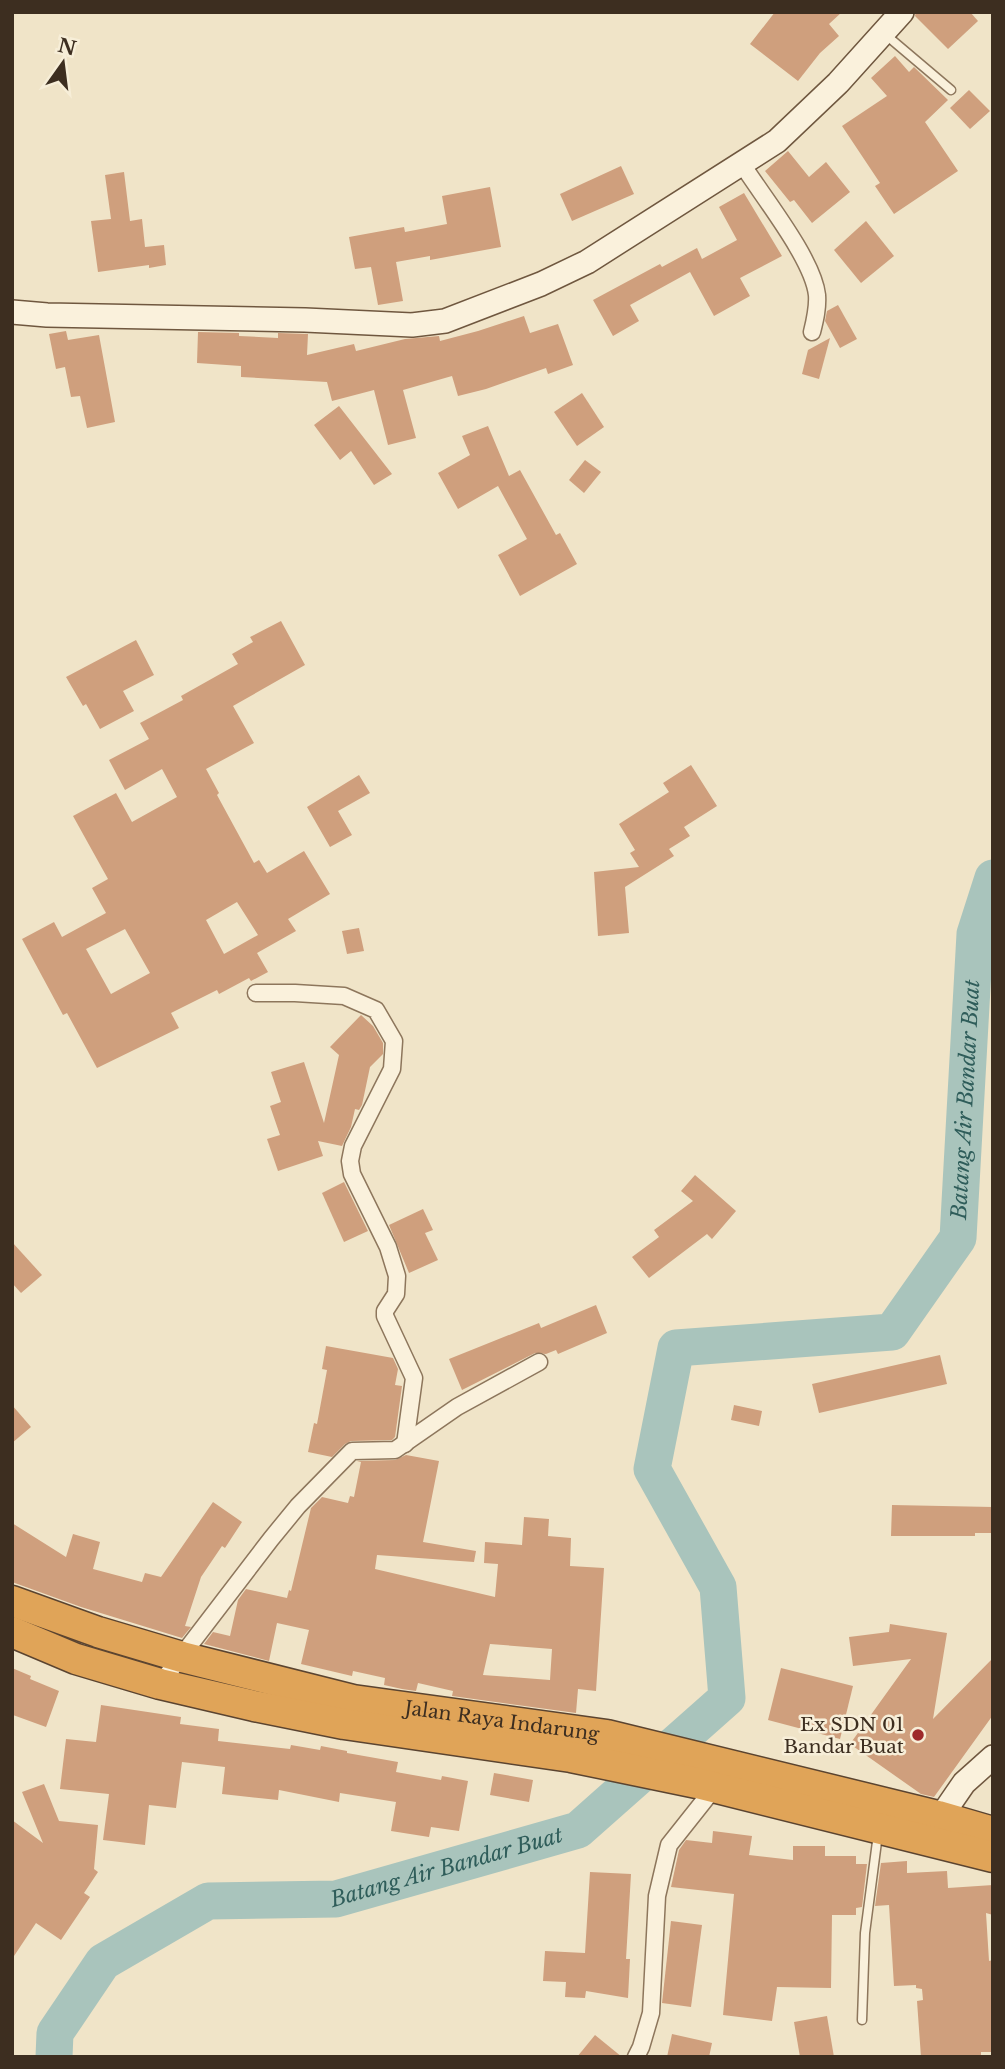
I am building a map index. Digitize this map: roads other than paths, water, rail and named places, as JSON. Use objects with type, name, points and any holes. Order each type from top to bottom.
[{"type":"highway","name":"Jalan Raya Indarung","points":[[12,1601],[98,1632],[182,1657],[353,1700],[607,1735],[710,1777],[879,1827],[993,1832]]},
{"type":"highway","name":"Jalan Raya Indarung","points":[[12,1632],[76,1659],[160,1684],[254,1706],[344,1724],[710,1777],[933,1828],[993,1857]]},
{"type":"street","points":[[12,312],[412,325],[445,321],[541,284],[587,262],[777,141],[838,83],[902,12]]},
{"type":"street","points":[[741,164],[810,267],[817,292],[818,310],[812,332]]},
{"type":"street","points":[[256,993],[344,996],[376,1010],[394,1041],[393,1069],[353,1146],[350,1161],[352,1174],[388,1247],[397,1276],[397,1294],[385,1311],[385,1316],[414,1378],[405,1444]]},
{"type":"street","points":[[160,1684],[298,1506],[352,1451],[386,1452],[405,1444],[457,1407],[539,1362]]},
{"type":"street","points":[[933,1828],[964,1783],[993,1757]]},
{"type":"street","points":[[636,2057],[651,2013],[657,1896],[669,1845],[710,1777]]},
{"type":"lane","points":[[884,33],[951,90]]},
{"type":"lane","points":[[862,2020],[865,1933],[879,1827]]},
{"type":"waterway","name":"Batang Air Bandar Buat","points":[[54,2057],[55,2033],[103,1962],[208,1901],[336,1899],[578,1830],[727,1698],[718,1587],[652,1469],[676,1348],[892,1332],[958,1238],[975,934],[993,878]]},
{"type":"place","name":"Ex SDN 01 Bandar Buat","points":[[918,1735]]}]
